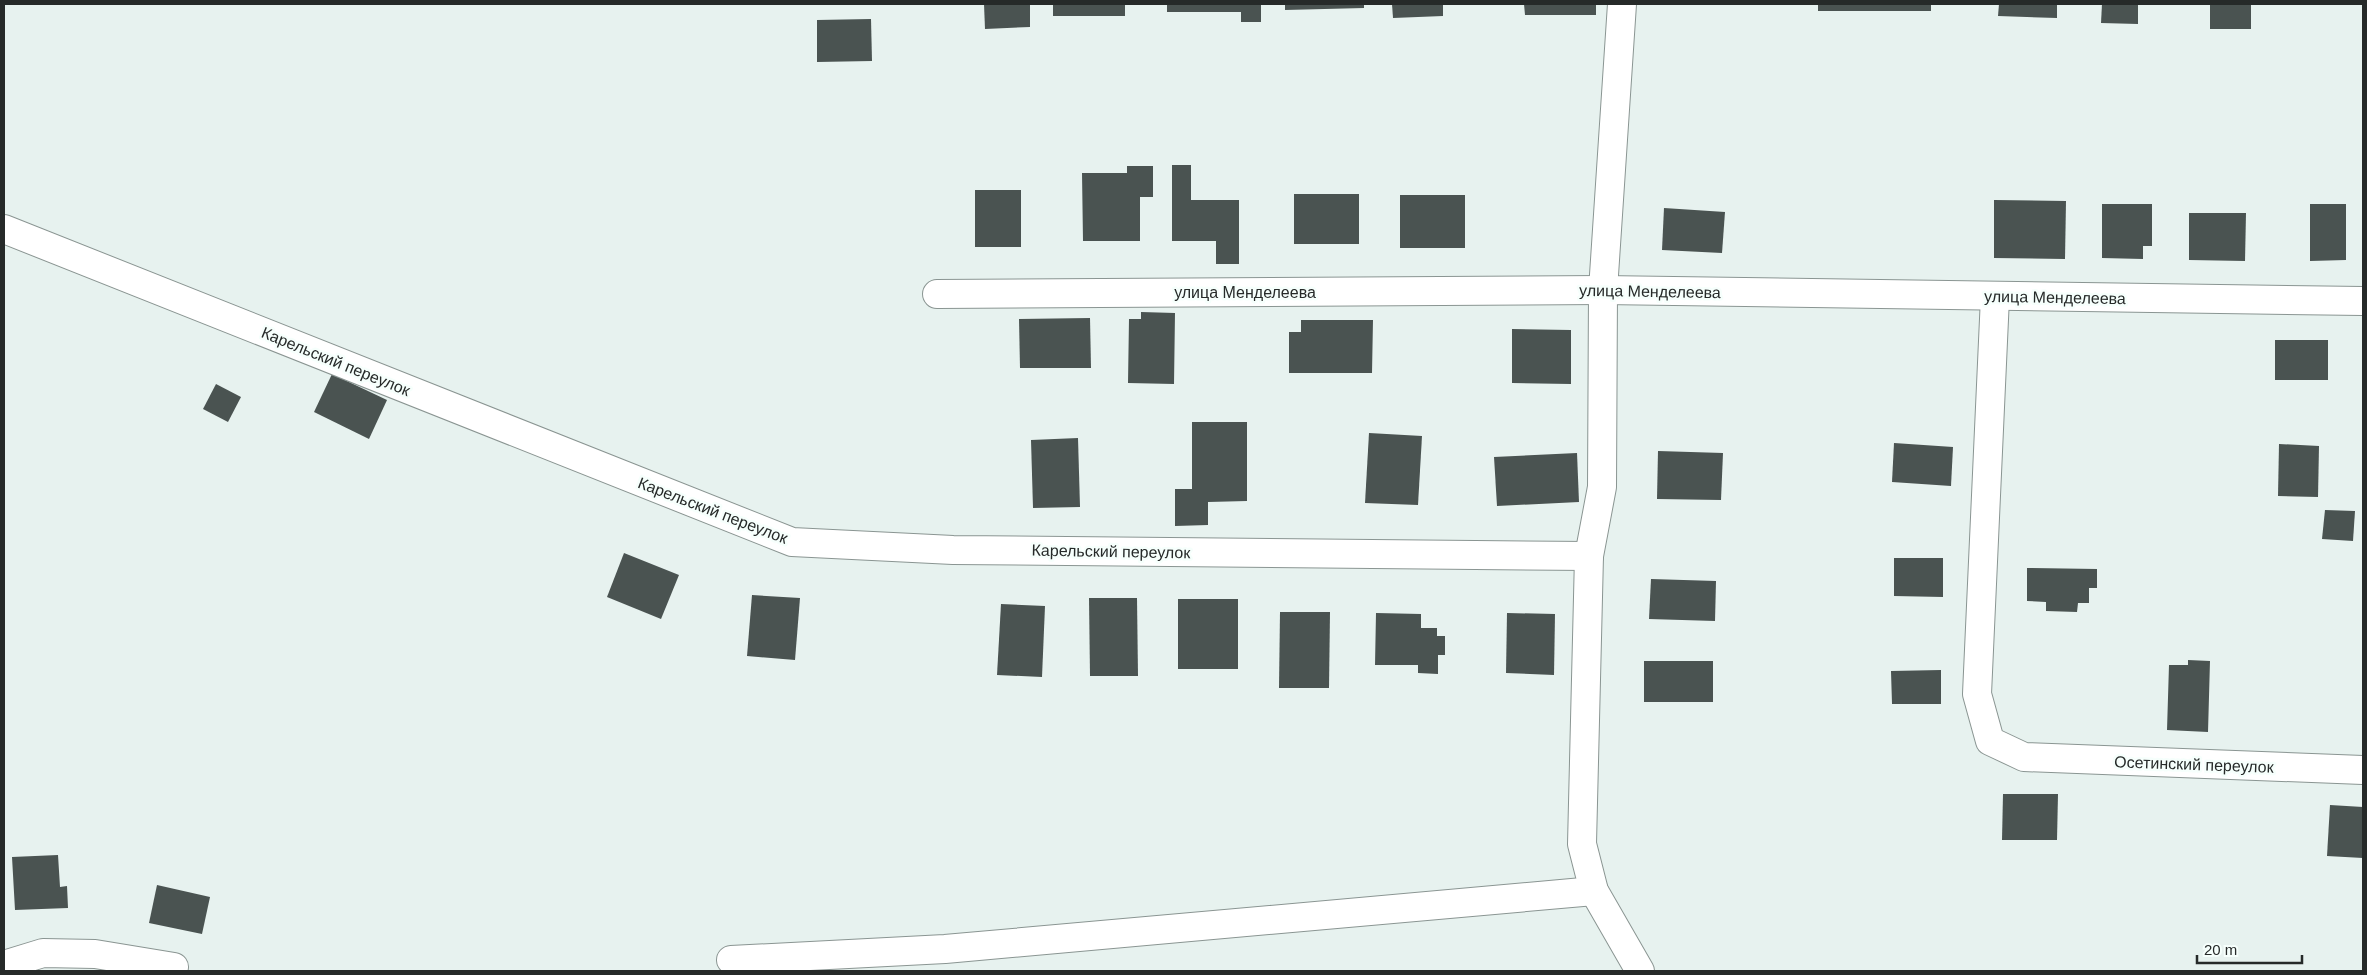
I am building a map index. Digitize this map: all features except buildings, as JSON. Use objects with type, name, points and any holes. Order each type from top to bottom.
[{"type":"street","points":[[1622,4],[1603,290],[1602,487],[1589,556],[1582,844],[1594,891],[1640,971]]},
{"type":"street","name":"Карельский переулок","points":[[4,229],[792,542],[953,550],[1589,556]]},
{"type":"street","name":"улица Менделеева","points":[[937,294],[1603,290],[2363,302]]},
{"type":"street","name":"Осетинский переулок","points":[[1994,297],[1977,694],[1990,741],[2024,757],[2363,770]]},
{"type":"street","points":[[731,960],[944,948],[1594,891]]},
{"type":"street","points":[[4,965],[43,953],[96,954],[174,966]]}]
